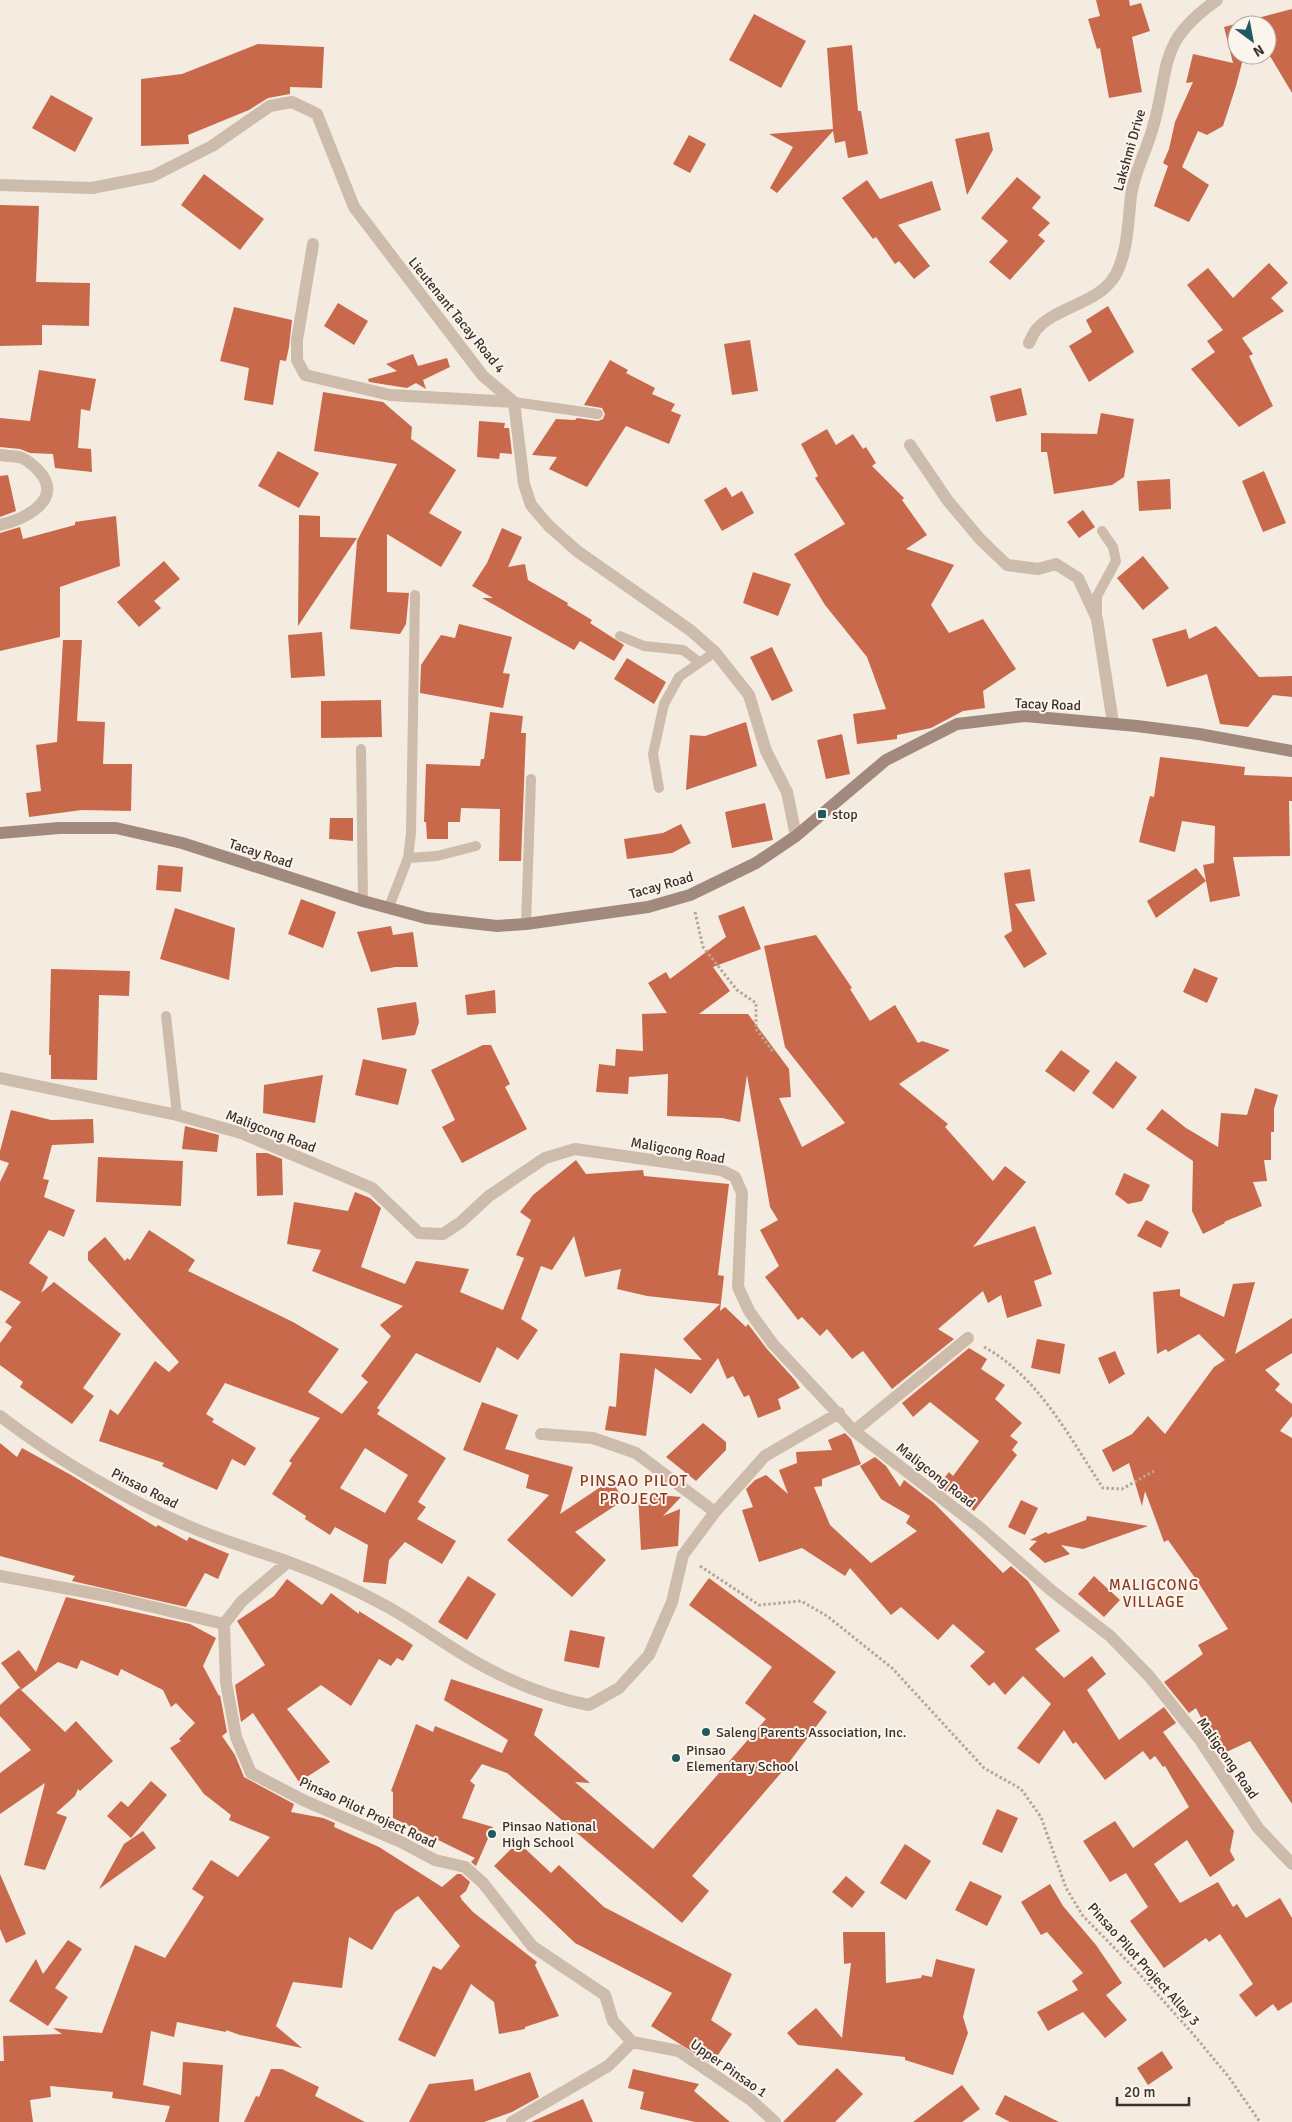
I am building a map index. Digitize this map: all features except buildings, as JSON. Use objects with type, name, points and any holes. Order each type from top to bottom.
[{"type":"main road","name":"Tacay Road","points":[[0,833],[59,828],[116,828],[182,843],[362,901],[426,918],[497,926],[526,924],[648,907],[690,895],[756,863],[796,836],[886,760],[957,724],[1025,716],[1113,723],[1199,734],[1292,751]]},
{"type":"street","name":"Lakshmi Drive","points":[[1029,344],[1037,329],[1094,295],[1108,285],[1117,273],[1130,217],[1135,177],[1154,126],[1168,56],[1175,40],[1198,14],[1217,0]]},
{"type":"street","name":"Lieutenant Tacay Road 4","points":[[0,186],[92,188],[153,176],[212,146],[270,106],[292,102],[317,114],[354,207],[374,235],[483,376],[514,402]]},
{"type":"street","points":[[313,244],[297,340],[297,360],[304,375],[390,395],[514,402],[524,484],[531,506],[549,526],[578,551],[690,630],[715,652],[749,695],[766,751],[787,792],[796,836]]},
{"type":"street","points":[[910,445],[948,501],[980,539],[1008,565],[1038,568],[1056,564],[1078,578],[1097,620],[1113,723]]},
{"type":"street","points":[[0,455],[21,457],[30,462],[43,476],[47,485],[43,501],[31,514],[16,522],[0,525]]},
{"type":"street","name":"Maligcong Road","points":[[0,1078],[178,1115],[241,1133],[372,1188],[419,1233],[443,1234],[461,1222],[489,1196],[545,1158],[575,1149],[721,1170],[735,1177],[742,1192],[738,1287],[749,1311],[773,1344],[854,1430],[979,1527],[1052,1591],[1110,1636],[1149,1676],[1200,1740],[1258,1828],[1292,1864]]},
{"type":"street","points":[[854,1430],[968,1338]]},
{"type":"street","points":[[0,1576],[107,1596],[224,1624],[242,1601],[288,1562],[386,1606],[482,1666],[556,1699],[589,1705],[619,1688],[649,1655],[672,1602],[682,1555],[715,1512],[765,1456],[838,1413]]},
{"type":"street","name":"Pinsao Road","points":[[0,1416],[31,1440],[129,1498],[193,1528],[288,1562]]},
{"type":"street","points":[[541,1434],[593,1438],[636,1453],[715,1512]]},
{"type":"street","name":"Pinsao Pilot Project Road","points":[[224,1624],[226,1682],[236,1738],[251,1773],[305,1801],[401,1842],[435,1860],[465,1867],[483,1882],[532,1946],[605,1995],[612,2021],[632,2042]]},
{"type":"street","points":[[512,2122],[608,2066],[632,2042]]},
{"type":"street","name":"Upper Pinsao 1","points":[[632,2042],[680,2051],[751,2100],[775,2122]]},
{"type":"lane","points":[[514,402],[598,414]]},
{"type":"lane","points":[[1097,620],[1097,596],[1116,561],[1113,547],[1102,531]]},
{"type":"lane","points":[[389,907],[408,858],[411,833],[415,595]]},
{"type":"lane","points":[[620,636],[644,646],[683,650],[699,662]]},
{"type":"lane","points":[[658,788],[653,754],[664,704],[679,677],[715,652]]},
{"type":"lane","points":[[361,749],[362,901]]},
{"type":"lane","points":[[526,924],[530,779]]},
{"type":"lane","points":[[408,858],[436,856],[476,846]]},
{"type":"lane","points":[[166,1016],[178,1115]]},
{"type":"path","points":[[694,911],[703,947],[737,990],[756,1003],[756,1029],[774,1052]]},
{"type":"path","points":[[968,1338],[1000,1356],[1037,1390],[1103,1488],[1122,1489],[1154,1471]]},
{"type":"path","name":"Pinsao Pilot Project Alley 3","points":[[682,1555],[759,1606],[801,1601],[827,1616],[892,1668],[984,1768],[1021,1789],[1041,1817],[1066,1888],[1083,1916],[1135,1968],[1193,2034],[1228,2076],[1260,2122]]},
{"type":"place","name":"stop","points":[[822,814]]},
{"type":"place","name":"Saleng Parents Association, Inc.","points":[[706,1732]]},
{"type":"place","name":"Pinsao Elementary School","points":[[676,1758]]},
{"type":"place","name":"Pinsao National High School","points":[[492,1834]]},
{"type":"district","name":"PINSAO PILOT PROJECT","points":[[634,1489]]},
{"type":"district","name":"MALIGCONG VILLAGE","points":[[1154,1594]]}]
